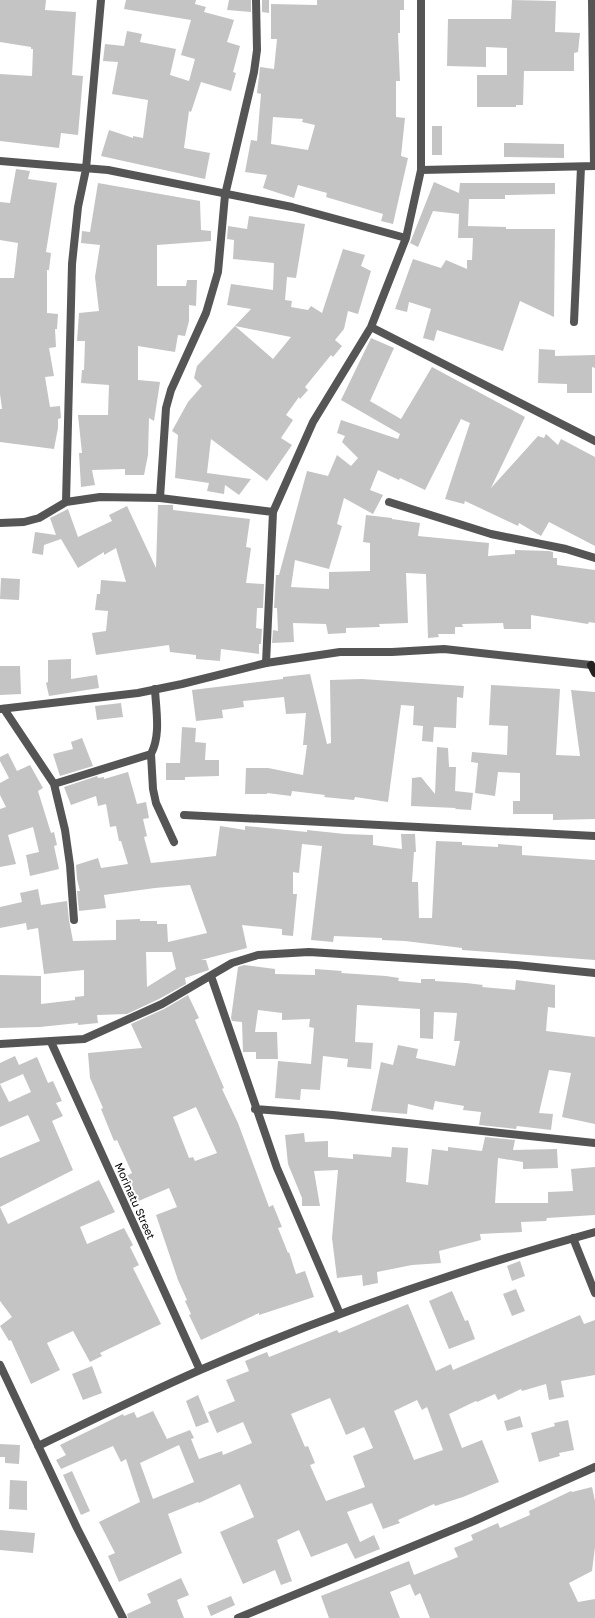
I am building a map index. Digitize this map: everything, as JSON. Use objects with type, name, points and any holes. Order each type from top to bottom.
[{"type":"street","points":[[66,502],[72,264],[78,207],[86,169],[101,0]]},
{"type":"street","points":[[160,498],[166,408],[171,390],[212,295],[218,272],[225,195],[254,72],[257,50],[256,0]]},
{"type":"street","points":[[266,663],[273,512],[313,422],[371,327],[406,238],[421,170],[421,0]]},
{"type":"street","points":[[421,170],[595,166],[592,0]]},
{"type":"street","points":[[0,161],[108,170],[225,195],[292,207],[406,238]]},
{"type":"street","points":[[574,322],[581,167]]},
{"type":"street","points":[[371,327],[595,441]]},
{"type":"street","points":[[0,523],[24,522],[39,518],[66,502],[100,497],[160,498],[273,512]]},
{"type":"street","points":[[389,502],[491,534],[566,549],[595,558]]},
{"type":"street","points":[[74,920],[70,865],[65,830],[54,784],[2,709],[155,689],[266,663],[340,652],[392,652],[444,649],[594,668]]},
{"type":"street","points":[[155,689],[157,737],[156,744],[151,754],[153,789],[156,803],[174,842]]},
{"type":"street","points":[[54,784],[151,754]]},
{"type":"street","points":[[184,815],[595,836]]},
{"type":"street","points":[[0,1044],[84,1039],[162,1004],[232,963],[258,955],[309,952],[516,965],[595,973]]},
{"type":"street","points":[[211,976],[255,1109],[277,1168],[340,1314]]},
{"type":"street","name":"Morinatu Street","points":[[51,1042],[200,1370]]},
{"type":"street","points":[[255,1109],[333,1115],[595,1143]]},
{"type":"street","points":[[38,1446],[200,1370],[340,1314],[483,1265],[595,1232]]},
{"type":"street","points":[[573,1238],[595,1293]]},
{"type":"street","points":[[0,1365],[38,1446],[123,1618]]},
{"type":"street","points":[[238,1618],[474,1521],[595,1467]]},
{"type":"building","points":[[0,0],[46,0],[45,10],[76,12],[72,75],[83,76],[78,135],[61,133],[59,148],[0,141],[0,74],[32,76],[33,49],[31,49],[31,47],[0,42]]},
{"type":"building","points":[[126,0],[196,0],[195,4],[206,7],[204,12],[234,20],[227,42],[240,46],[233,72],[236,73],[231,91],[201,82],[191,112],[189,111],[184,148],[210,153],[205,179],[101,156],[109,130],[133,138],[133,136],[143,138],[148,100],[112,94],[118,62],[103,61],[105,44],[124,46],[127,31],[142,34],[140,42],[176,49],[170,75],[189,81],[195,59],[181,55],[191,20],[124,9]]},
{"type":"building","points":[[229,0],[251,0],[251,12],[227,10]]},
{"type":"building","points":[[262,0],[269,0],[269,13],[262,12]]},
{"type":"building","points":[[317,0],[404,0],[404,10],[400,10],[400,33],[398,33],[400,81],[396,81],[396,117],[405,118],[401,156],[408,158],[393,224],[381,221],[383,214],[326,197],[327,193],[298,185],[294,198],[263,188],[267,175],[245,172],[251,140],[257,141],[261,94],[257,93],[260,67],[274,69],[277,39],[271,39],[271,4],[317,5]],"holes":[[[273,117],[303,119],[302,122],[315,125],[308,150],[271,144]]]},
{"type":"building","points":[[512,0],[556,1],[555,32],[580,33],[578,52],[574,53],[574,71],[524,71],[523,105],[516,105],[516,107],[477,107],[477,75],[507,75],[507,48],[486,47],[486,67],[447,66],[448,19],[511,19]]},
{"type":"building","points":[[432,126],[442,126],[442,155],[432,155]]},
{"type":"building","points":[[504,143],[564,144],[564,158],[504,157]]},
{"type":"building","points":[[16,169],[30,171],[28,179],[57,183],[46,252],[51,253],[49,270],[47,270],[47,313],[58,314],[57,329],[55,329],[56,347],[49,348],[54,376],[45,377],[50,407],[60,406],[61,418],[58,419],[54,449],[0,442],[0,409],[2,409],[0,394],[0,278],[14,278],[18,243],[0,240],[0,202],[10,203]]},
{"type":"building","points":[[434,182],[459,193],[460,183],[555,183],[555,194],[505,195],[505,199],[469,199],[468,226],[506,227],[506,229],[555,229],[554,317],[520,301],[503,351],[437,330],[434,341],[423,338],[431,309],[409,302],[407,312],[395,309],[413,259],[441,268],[446,260],[467,269],[467,260],[472,260],[473,238],[458,238],[459,214],[433,211],[418,247],[410,243]]},
{"type":"building","points":[[98,183],[200,201],[201,230],[211,231],[211,241],[157,245],[157,286],[186,286],[187,280],[197,280],[196,306],[189,305],[189,321],[185,336],[178,335],[175,352],[138,346],[138,380],[160,382],[154,421],[149,418],[148,455],[144,475],[125,475],[125,469],[92,470],[95,485],[81,487],[79,453],[82,453],[78,415],[108,415],[109,385],[81,383],[82,370],[84,370],[85,341],[77,341],[79,313],[99,311],[95,277],[100,245],[81,243],[82,231],[90,232]]},
{"type":"building","points":[[249,216],[305,224],[296,278],[287,277],[285,300],[292,301],[291,307],[308,310],[311,306],[322,313],[343,249],[365,255],[361,266],[371,271],[358,314],[348,311],[344,329],[335,340],[342,346],[333,357],[331,355],[305,387],[308,390],[300,399],[299,397],[286,415],[293,420],[281,438],[292,445],[267,481],[211,439],[207,473],[251,479],[239,495],[225,485],[224,494],[207,491],[209,483],[175,478],[178,435],[172,431],[188,402],[202,386],[194,378],[197,366],[251,309],[227,305],[231,284],[273,290],[274,263],[233,259],[234,240],[227,239],[228,226],[247,229]],"holes":[[[235,326],[291,337],[273,359]]]},
{"type":"building","points":[[371,338],[394,348],[370,401],[401,419],[432,367],[525,417],[491,488],[538,436],[544,438],[546,434],[558,445],[561,439],[595,457],[595,546],[549,522],[541,536],[519,523],[518,526],[465,501],[464,504],[445,499],[470,423],[461,419],[425,490],[400,478],[399,480],[378,470],[370,490],[383,495],[373,514],[344,498],[337,524],[342,526],[329,569],[295,560],[291,587],[329,589],[329,572],[370,571],[370,543],[363,542],[366,515],[392,518],[420,523],[418,536],[489,543],[488,556],[515,554],[515,550],[549,551],[553,552],[553,558],[557,558],[557,565],[595,570],[595,623],[589,622],[588,624],[531,615],[531,629],[504,629],[503,623],[462,624],[463,627],[455,627],[455,634],[438,634],[439,637],[428,638],[426,574],[406,573],[408,623],[379,624],[380,627],[346,628],[346,633],[328,634],[326,624],[293,623],[294,642],[272,643],[273,630],[278,631],[277,608],[274,608],[276,575],[279,575],[307,471],[328,476],[337,455],[351,466],[358,458],[342,442],[345,436],[337,433],[341,420],[398,439],[400,434],[341,400]]},
{"type":"building","points":[[539,349],[555,350],[555,356],[595,355],[595,368],[592,367],[592,393],[567,393],[567,384],[538,383]]},
{"type":"building","points":[[158,505],[173,505],[173,510],[250,519],[246,547],[251,548],[246,583],[264,584],[263,608],[257,608],[256,628],[262,629],[259,654],[221,649],[220,661],[196,659],[196,655],[170,652],[169,645],[96,655],[92,633],[106,631],[108,611],[95,610],[97,594],[100,594],[101,580],[126,582],[116,548],[104,555],[104,552],[78,568],[61,539],[44,545],[43,555],[32,553],[35,532],[56,535],[50,518],[68,509],[78,537],[112,521],[109,515],[127,506],[156,568]]},
{"type":"building","points":[[1,578],[20,579],[19,600],[0,599]]},
{"type":"building","points":[[71,659],[71,679],[97,675],[99,688],[49,696],[46,683],[48,682],[48,660]]},
{"type":"building","points":[[0,666],[20,666],[21,694],[0,695]]},
{"type":"building","points":[[310,674],[327,744],[331,743],[330,680],[362,679],[464,686],[463,698],[457,697],[456,728],[434,727],[433,742],[422,741],[423,726],[413,725],[414,706],[401,705],[388,802],[355,797],[354,800],[324,797],[325,795],[292,791],[291,796],[267,793],[245,794],[246,768],[268,768],[303,775],[307,745],[303,745],[306,713],[286,714],[284,697],[243,701],[244,707],[222,710],[223,718],[196,721],[192,690],[283,679],[283,677]]},
{"type":"building","points":[[491,685],[560,689],[556,755],[580,756],[571,690],[595,692],[595,819],[553,820],[553,814],[513,814],[513,801],[520,801],[520,773],[498,772],[495,796],[475,793],[478,763],[471,762],[472,752],[507,755],[508,726],[489,725]]},
{"type":"building","points":[[121,703],[123,717],[97,720],[95,706]]},
{"type":"building","points":[[182,727],[196,728],[195,742],[206,743],[205,760],[219,760],[219,776],[185,777],[185,780],[166,780],[166,763],[180,763]]},
{"type":"building","points":[[82,738],[93,766],[60,776],[53,754],[73,749],[71,742]]},
{"type":"building","points":[[437,747],[448,748],[449,767],[456,767],[455,791],[473,793],[471,810],[411,806],[412,778],[421,777],[435,794]]},
{"type":"building","points":[[8,753],[17,771],[30,765],[43,788],[38,791],[51,833],[54,832],[57,845],[54,846],[59,869],[30,876],[26,855],[39,852],[33,827],[8,835],[16,864],[0,867],[0,809],[6,807],[0,795],[0,783],[9,778],[0,761],[0,757]]},
{"type":"building","points":[[128,772],[137,804],[146,802],[149,818],[143,819],[147,836],[144,837],[151,863],[216,856],[220,826],[245,830],[245,826],[307,832],[307,830],[373,835],[373,845],[402,849],[401,834],[415,834],[416,852],[414,852],[412,882],[418,882],[419,918],[432,918],[436,841],[462,842],[462,845],[498,847],[498,844],[522,846],[522,855],[595,860],[595,960],[462,950],[462,948],[405,941],[382,940],[382,938],[334,936],[333,942],[311,940],[322,846],[302,844],[299,873],[293,872],[293,894],[297,894],[293,936],[282,935],[282,929],[242,925],[247,948],[201,960],[206,960],[209,970],[185,978],[186,984],[127,1014],[97,1015],[98,1023],[0,1028],[0,975],[41,976],[41,1004],[75,1000],[75,997],[84,996],[84,970],[44,974],[38,928],[27,930],[26,923],[0,928],[0,907],[22,902],[20,893],[38,889],[41,905],[67,901],[73,941],[116,940],[116,920],[140,919],[140,921],[157,921],[157,924],[167,924],[168,942],[207,933],[190,885],[104,895],[106,908],[79,911],[77,891],[80,891],[76,865],[98,858],[101,868],[128,864],[121,841],[119,841],[116,826],[110,827],[106,804],[98,806],[96,796],[71,805],[64,787],[97,776],[98,778],[104,777],[104,779]],"holes":[[[146,952],[172,952],[176,969],[147,987]]]},
{"type":"building","points":[[244,965],[275,969],[275,974],[315,975],[315,969],[342,971],[341,973],[386,976],[399,978],[398,981],[421,983],[421,979],[435,979],[435,981],[466,983],[483,985],[482,987],[515,990],[516,980],[555,985],[555,1008],[548,1007],[546,1031],[595,1037],[595,1124],[562,1117],[571,1073],[549,1070],[539,1113],[553,1114],[551,1130],[517,1126],[516,1129],[479,1125],[481,1112],[463,1110],[464,1106],[435,1101],[433,1110],[408,1104],[407,1114],[371,1111],[381,1062],[393,1065],[398,1045],[418,1049],[416,1058],[455,1066],[460,1041],[454,1041],[457,1013],[434,1012],[433,1039],[420,1038],[420,1009],[357,1005],[355,1042],[373,1043],[371,1069],[347,1067],[348,1059],[323,1056],[320,1090],[301,1089],[300,1100],[275,1098],[278,1061],[311,1064],[314,1028],[309,1027],[310,1019],[282,1020],[282,1013],[258,1010],[255,1032],[277,1032],[278,1059],[256,1059],[256,1052],[243,1052],[242,1022],[232,1021],[231,1018],[238,967]]},
{"type":"building","points":[[188,995],[199,1018],[195,1020],[224,1088],[222,1089],[238,1123],[269,1207],[273,1205],[282,1227],[278,1228],[288,1253],[289,1252],[296,1274],[305,1271],[314,1297],[259,1315],[259,1313],[201,1340],[189,1315],[191,1314],[185,1301],[187,1300],[178,1280],[156,1215],[177,1207],[169,1188],[134,1203],[123,1178],[132,1173],[117,1140],[114,1141],[101,1109],[103,1108],[90,1078],[88,1053],[142,1048],[131,1024],[164,1009]],"holes":[[[196,1107],[217,1153],[195,1161],[193,1157],[189,1158],[173,1117]]]},
{"type":"building","points":[[15,1056],[19,1065],[37,1057],[48,1083],[53,1081],[62,1101],[56,1103],[63,1116],[52,1121],[73,1170],[0,1207],[0,1158],[40,1141],[28,1115],[0,1127],[0,1084],[0,1063]],"holes":[[[23,1074],[31,1092],[9,1102],[0,1084]]]},
{"type":"building","points":[[304,1133],[305,1142],[328,1141],[328,1157],[353,1159],[353,1154],[391,1157],[392,1147],[408,1148],[406,1182],[428,1185],[432,1149],[448,1151],[448,1147],[482,1151],[485,1137],[515,1140],[513,1150],[557,1149],[558,1168],[523,1169],[523,1162],[498,1158],[495,1203],[548,1203],[548,1192],[573,1191],[571,1169],[595,1167],[595,1215],[547,1218],[546,1221],[521,1222],[522,1232],[480,1234],[481,1240],[439,1251],[441,1263],[412,1265],[377,1272],[378,1283],[363,1286],[362,1275],[337,1278],[332,1238],[338,1170],[314,1171],[320,1206],[302,1206],[302,1198],[288,1164],[285,1135]]},
{"type":"building","points":[[99,1180],[115,1212],[80,1227],[87,1244],[124,1228],[133,1245],[130,1247],[139,1265],[133,1268],[161,1324],[100,1353],[102,1356],[90,1362],[73,1331],[47,1343],[60,1370],[31,1384],[11,1340],[9,1341],[0,1326],[12,1317],[0,1301],[0,1207],[8,1224]]},
{"type":"building","points":[[520,1261],[525,1276],[512,1281],[507,1266]]},
{"type":"building","points":[[516,1289],[525,1311],[512,1316],[503,1294]]},
{"type":"building","points":[[452,1291],[465,1321],[468,1320],[475,1339],[449,1349],[429,1301]]},
{"type":"building","points":[[408,1304],[436,1371],[451,1364],[453,1370],[580,1315],[584,1324],[595,1320],[595,1375],[561,1381],[564,1397],[549,1400],[546,1384],[522,1391],[521,1389],[498,1400],[495,1394],[449,1414],[462,1448],[482,1440],[499,1482],[463,1497],[435,1506],[434,1504],[398,1520],[400,1523],[383,1529],[372,1503],[347,1512],[360,1542],[374,1535],[380,1549],[355,1559],[347,1543],[311,1557],[299,1530],[277,1540],[292,1581],[281,1585],[275,1570],[243,1584],[220,1532],[254,1517],[240,1484],[199,1503],[198,1502],[168,1514],[182,1553],[119,1582],[108,1556],[115,1553],[99,1522],[140,1502],[126,1459],[121,1462],[113,1446],[61,1469],[56,1460],[66,1455],[60,1445],[123,1414],[124,1416],[134,1412],[137,1418],[153,1411],[167,1439],[190,1430],[194,1438],[191,1439],[199,1459],[222,1451],[223,1455],[252,1443],[243,1422],[217,1433],[208,1412],[235,1401],[226,1380],[249,1371],[245,1361],[267,1352],[269,1357],[337,1330],[339,1333]],"holes":[[[330,1398],[346,1435],[364,1427],[373,1448],[353,1456],[365,1487],[326,1501],[310,1465],[315,1463],[308,1446],[305,1447],[291,1414]],[[417,1400],[422,1410],[427,1407],[443,1450],[414,1460],[394,1411]],[[179,1445],[194,1482],[153,1499],[140,1463]]]},
{"type":"building","points":[[92,1366],[102,1393],[83,1400],[72,1374]]},
{"type":"building","points":[[198,1395],[209,1422],[196,1427],[186,1401]]},
{"type":"building","points":[[520,1416],[523,1427],[507,1431],[504,1421]]},
{"type":"building","points":[[568,1420],[574,1450],[559,1453],[560,1456],[539,1462],[531,1433],[555,1426],[554,1423]]},
{"type":"building","points":[[0,1444],[20,1445],[19,1464],[5,1463],[5,1457],[0,1457]]},
{"type":"building","points":[[72,1471],[90,1511],[81,1515],[63,1475]]},
{"type":"building","points":[[10,1480],[27,1481],[27,1510],[9,1509]]},
{"type":"building","points":[[592,1487],[595,1501],[595,1547],[592,1571],[569,1583],[578,1602],[595,1599],[595,1618],[430,1618],[420,1593],[415,1596],[410,1584],[390,1592],[400,1618],[329,1618],[321,1596],[409,1561],[414,1575],[458,1557],[454,1548],[473,1540],[471,1535],[498,1523],[500,1528],[530,1515],[529,1511],[571,1491]]},
{"type":"building","points":[[0,1530],[35,1533],[33,1553],[0,1550]]},
{"type":"building","points":[[181,1578],[189,1595],[177,1600],[184,1618],[128,1618],[127,1614],[151,1603],[147,1594]]},
{"type":"building","points":[[231,1596],[235,1605],[211,1616],[207,1606]]}]
